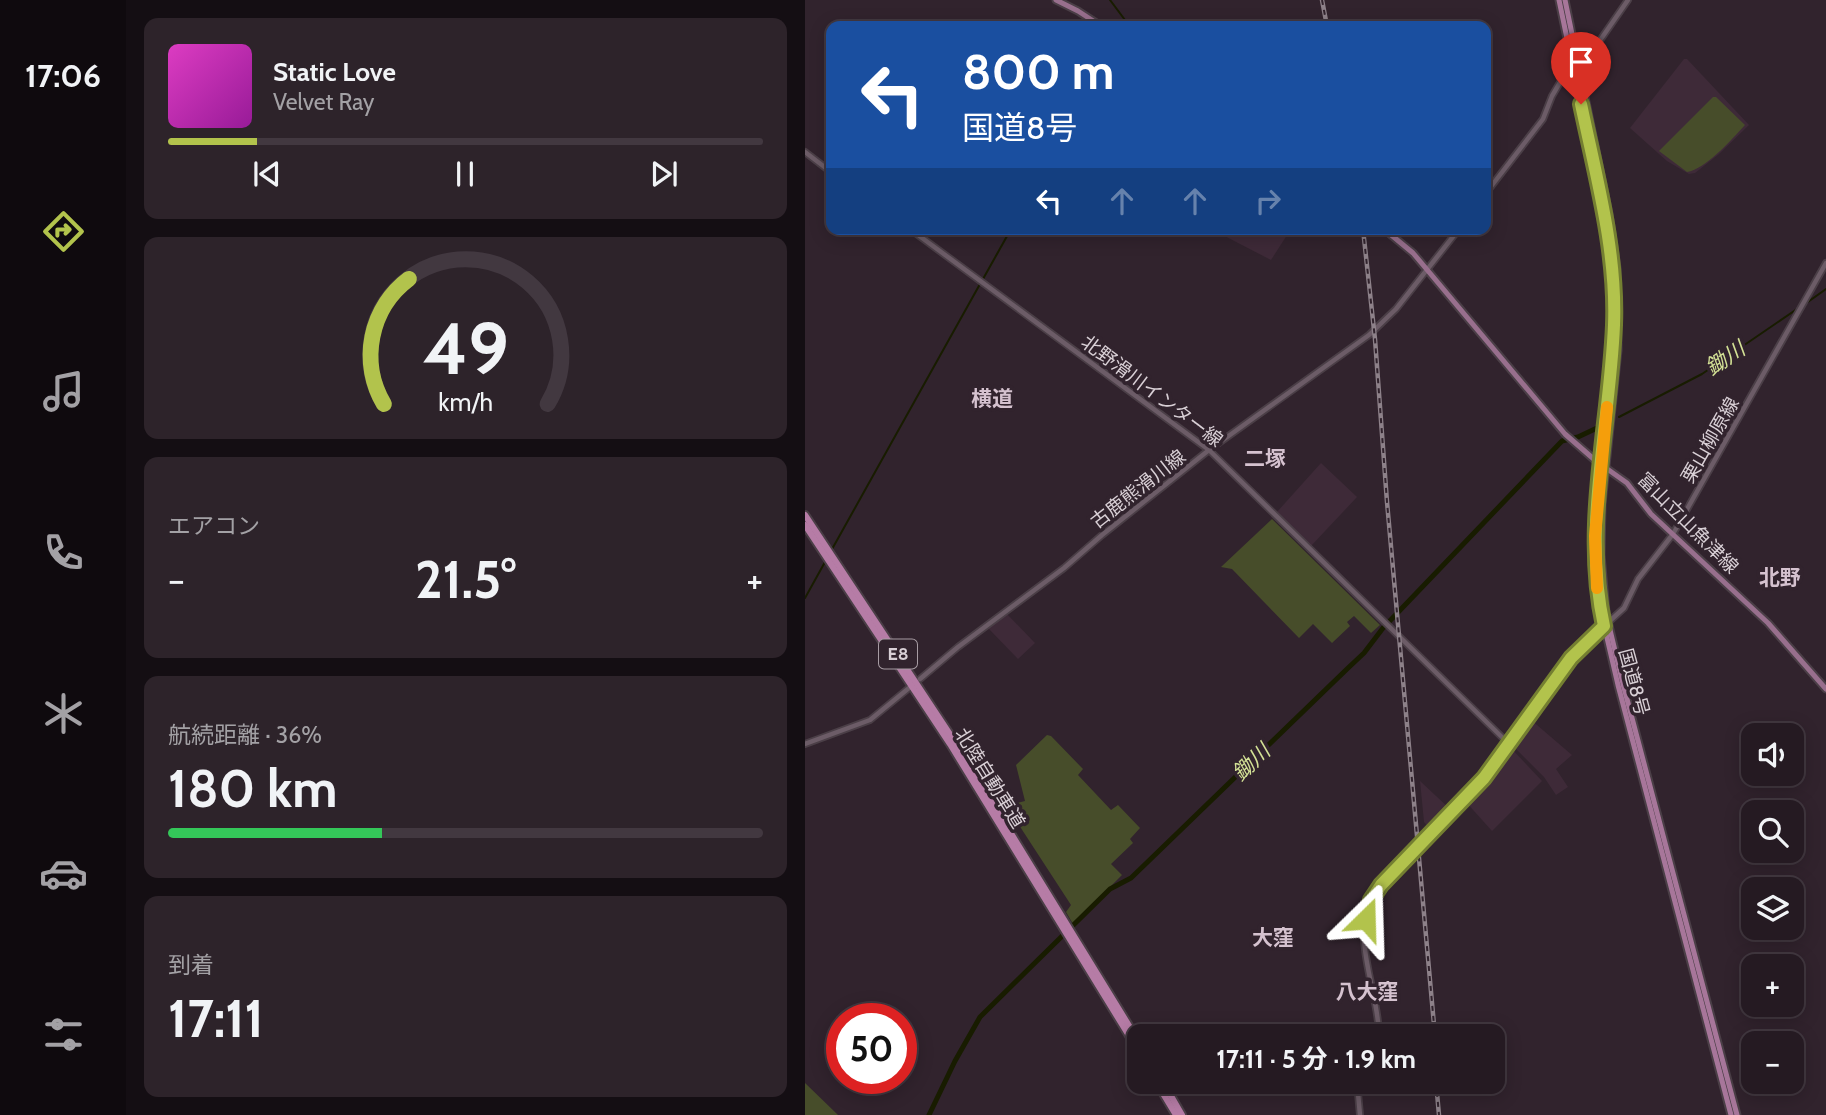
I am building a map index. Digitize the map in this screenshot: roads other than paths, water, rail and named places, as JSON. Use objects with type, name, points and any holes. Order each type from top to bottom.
[{"type":"highway","name":"国道8号","points":[[1559,0],[1609,214],[1617,268],[1618,350],[1603,466],[1601,555],[1606,625],[1731,1115]]},
{"type":"highway","name":"国道8号","points":[[1565,0],[1575,66]]},
{"type":"highway","name":"北陸自動車道","points":[[805,515],[986,796],[1062,918],[1127,1031]]},
{"type":"highway","name":"北陸自動車道","points":[[805,525],[986,796]]},
{"type":"highway","name":"国道8号","points":[[1606,625],[1737,1115]]},
{"type":"highway","name":"北陸自動車道","points":[[1074,939],[1128,1024]]},
{"type":"highway","points":[[1166,1094],[1176,1115]]},
{"type":"highway","points":[[1167,1094],[1182,1115]]},
{"type":"main road","points":[[1056,0],[1093,21]]},
{"type":"main road","points":[[1491,187],[1543,119],[1556,87],[1594,49],[1628,0]]},
{"type":"main road","points":[[805,152],[826,168]]},
{"type":"main road","name":"北野滑川インター線","points":[[918,235],[1209,450],[1509,744]]},
{"type":"main road","name":"富山立山魚津線","points":[[1391,235],[1413,253],[1557,425],[1603,466],[1627,483],[1651,514],[1768,623],[1826,688]]},
{"type":"main road","name":"古鹿熊滑川線","points":[[920,679],[958,647],[1064,568],[1209,450],[1369,335],[1428,271],[1455,235]]},
{"type":"main road","name":"栗山柳原線","points":[[1378,1024],[1365,962],[1367,915],[1371,900],[1381,885],[1478,785],[1571,658],[1624,608],[1638,579],[1673,534],[1826,263]]},
{"type":"main road","points":[[805,744],[870,720],[909,688]]},
{"type":"main road","points":[[1358,1094],[1360,1115]]},
{"type":"waterway","points":[[1110,0],[1125,21]]},
{"type":"waterway","points":[[983,279],[1008,235]]},
{"type":"waterway","points":[[831,551],[980,284]]},
{"type":"waterway","name":"鋤川","points":[[1805,304],[1826,289]]},
{"type":"waterway","name":"鋤川","points":[[1619,417],[1702,374],[1797,309]]},
{"type":"waterway","name":"鋤川","points":[[929,1115],[980,1017],[1110,889],[1131,878],[1364,653],[1383,628],[1562,441],[1597,428]]},
{"type":"waterway","points":[[805,598],[825,562]]},
{"type":"railway","points":[[1322,0],[1326,21]]},
{"type":"railway","points":[[1364,235],[1434,1024]]},
{"type":"railway","points":[[1437,1094],[1439,1115]]},
{"type":"district","name":"横道","points":[[992,398]]},
{"type":"district","name":"二塚","points":[[1265,458]]},
{"type":"district","name":"北野","points":[[1780,577]]},
{"type":"district","name":"大窪","points":[[1273,937]]},
{"type":"district","name":"八大窪","points":[[1367,991]]}]
